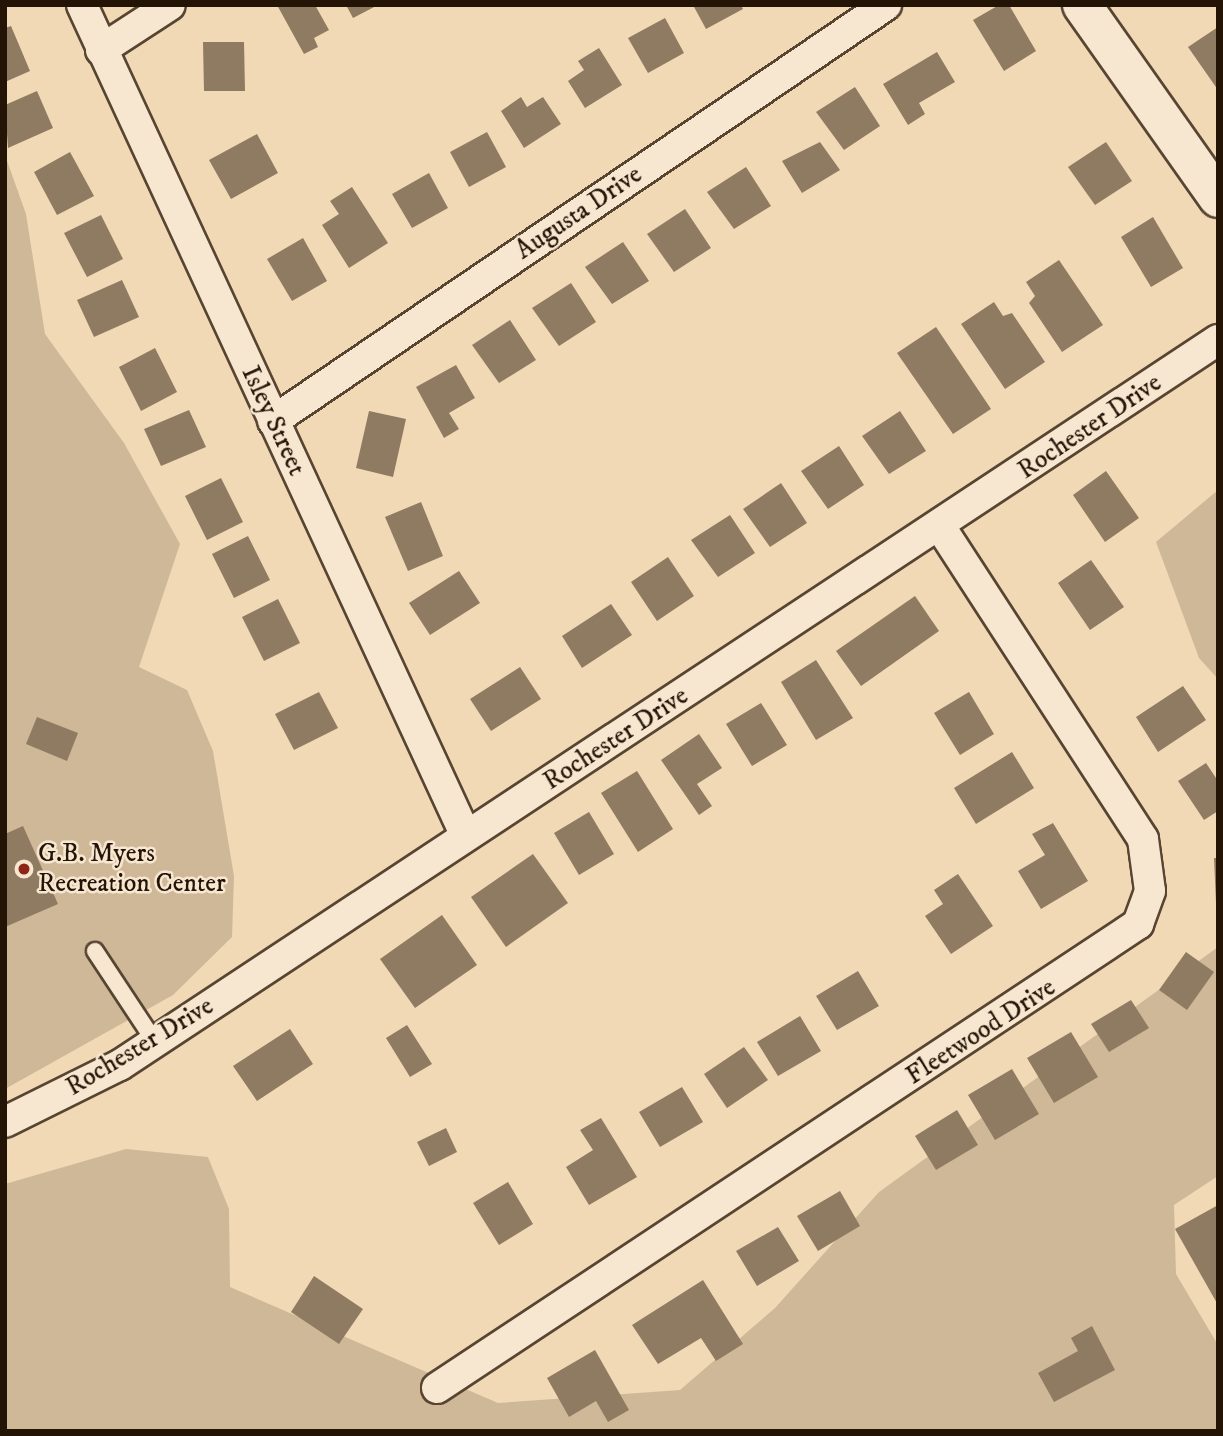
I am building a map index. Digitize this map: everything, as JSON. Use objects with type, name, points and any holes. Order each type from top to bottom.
[{"type":"street","name":"Isley Street","points":[[82,5],[466,836]]},
{"type":"street","points":[[101,50],[170,5]]},
{"type":"street","name":"Augusta Drive","points":[[273,421],[886,5]]},
{"type":"street","points":[[1082,5],[1218,198]]},
{"type":"street","name":"Rochester Drive","points":[[5,1122],[155,1042],[466,836],[941,528],[1218,340]]},
{"type":"street","name":"Fleetwood Drive","points":[[437,1388],[1126,937],[1138,924],[1150,891],[1143,839],[941,528]]},
{"type":"lane","points":[[95,951],[155,1042]]},
{"type":"shaded area","points":[[5,155],[26,214],[45,334],[124,443],[180,544],[139,667],[187,690],[213,751],[234,876],[232,937],[173,995],[5,1089]]},
{"type":"shaded area","points":[[1218,490],[1218,679],[1199,658],[1156,542]]},
{"type":"shaded area","points":[[1218,947],[1218,1176],[1174,1205],[1176,1274],[1218,1345],[1218,1431],[5,1431],[5,1184],[126,1149],[208,1157],[229,1209],[230,1287],[498,1403],[680,1390],[775,1308],[879,1192]]},
{"type":"building","points":[[277,5],[315,5],[329,30],[314,38],[318,47],[304,54]]},
{"type":"building","points":[[346,5],[378,5],[353,18]]},
{"type":"building","points":[[693,5],[741,5],[743,9],[706,29]]},
{"type":"building","points":[[999,5],[1009,5],[1036,51],[1004,71],[973,20]]},
{"type":"building","points":[[665,18],[684,53],[648,73],[628,38]]},
{"type":"building","points":[[11,26],[30,71],[5,82],[5,28]]},
{"type":"building","points":[[1218,27],[1218,90],[1188,47]]},
{"type":"building","points":[[203,42],[244,42],[245,91],[204,91]]},
{"type":"building","points":[[599,48],[622,85],[585,108],[568,81],[584,70],[578,61]]},
{"type":"building","points":[[937,52],[955,82],[919,103],[925,114],[908,125],[883,84]]},
{"type":"building","points":[[855,87],[880,126],[844,150],[816,112]]},
{"type":"building","points":[[37,91],[53,128],[8,148],[5,105]]},
{"type":"building","points":[[521,97],[527,107],[543,97],[561,124],[524,148],[501,111]]},
{"type":"building","points":[[487,132],[506,167],[469,187],[450,152]]},
{"type":"building","points":[[257,134],[278,173],[231,199],[209,160]]},
{"type":"building","points":[[820,142],[840,170],[802,193],[782,161]]},
{"type":"building","points":[[1106,142],[1132,181],[1095,205],[1068,167]]},
{"type":"building","points":[[70,152],[94,196],[57,215],[34,172]]},
{"type":"building","points":[[746,167],[771,206],[734,229],[707,192]]},
{"type":"building","points":[[429,173],[448,208],[412,228],[392,194]]},
{"type":"building","points":[[352,187],[388,243],[349,268],[322,225],[339,214],[330,201]]},
{"type":"building","points":[[685,209],[711,248],[674,272],[647,234]]},
{"type":"building","points":[[101,215],[123,259],[87,277],[64,233]]},
{"type":"building","points":[[1153,217],[1183,268],[1151,287],[1121,237]]},
{"type":"building","points":[[303,238],[327,281],[292,301],[267,259]]},
{"type":"building","points":[[623,242],[649,281],[612,304],[585,267]]},
{"type":"building","points":[[1059,260],[1103,325],[1062,352],[1029,303],[1035,296],[1026,282]]},
{"type":"building","points":[[122,280],[139,317],[94,337],[77,300]]},
{"type":"building","points":[[571,283],[596,322],[559,346],[532,308]]},
{"type":"building","points":[[994,302],[1003,316],[1012,313],[1045,362],[1005,389],[961,324]]},
{"type":"building","points":[[510,320],[536,360],[499,383],[472,345]]},
{"type":"building","points":[[936,327],[991,409],[953,434],[897,353]]},
{"type":"building","points":[[155,348],[177,392],[141,411],[119,367]]},
{"type":"building","points":[[456,365],[475,398],[449,413],[459,429],[444,438],[416,387]]},
{"type":"building","points":[[189,410],[206,447],[161,466],[144,429]]},
{"type":"building","points":[[369,411],[406,419],[393,477],[356,468]]},
{"type":"building","points":[[900,411],[926,451],[889,474],[862,436]]},
{"type":"building","points":[[839,446],[864,485],[828,509],[801,471]]},
{"type":"building","points":[[1106,471],[1139,518],[1105,542],[1073,495]]},
{"type":"building","points":[[221,478],[243,522],[207,540],[185,496]]},
{"type":"building","points":[[781,483],[807,523],[770,547],[743,509]]},
{"type":"building","points":[[421,502],[443,556],[408,571],[385,517]]},
{"type":"building","points":[[730,515],[755,553],[718,577],[691,540]]},
{"type":"building","points":[[248,536],[270,580],[234,598],[212,554]]},
{"type":"building","points":[[668,557],[694,596],[657,621],[631,582]]},
{"type":"building","points":[[1091,560],[1124,607],[1090,630],[1058,583]]},
{"type":"building","points":[[459,571],[480,603],[430,635],[409,603]]},
{"type":"building","points":[[915,596],[939,631],[861,686],[836,651]]},
{"type":"building","points":[[278,599],[300,643],[264,661],[242,617]]},
{"type":"building","points":[[611,604],[632,635],[582,668],[562,636]]},
{"type":"building","points":[[816,660],[853,718],[816,740],[781,682]]},
{"type":"building","points":[[520,667],[541,699],[491,731],[470,699]]},
{"type":"building","points":[[1183,686],[1206,720],[1158,752],[1136,717]]},
{"type":"building","points":[[319,692],[338,728],[294,750],[275,714]]},
{"type":"building","points":[[969,692],[994,734],[960,755],[934,713]]},
{"type":"building","points":[[761,703],[787,745],[752,766],[726,724]]},
{"type":"building","points":[[37,717],[78,733],[67,761],[26,744]]},
{"type":"building","points":[[699,734],[722,768],[697,784],[712,806],[699,815],[661,760]]},
{"type":"building","points":[[1012,752],[1034,788],[976,824],[954,788]]},
{"type":"building","points":[[1206,763],[1218,781],[1218,811],[1204,820],[1178,781]]},
{"type":"building","points":[[637,771],[673,829],[638,852],[601,793]]},
{"type":"building","points":[[589,812],[614,854],[579,875],[554,833]]},
{"type":"building","points":[[1053,823],[1088,881],[1041,909],[1018,871],[1045,855],[1032,834]]},
{"type":"building","name":"G.B. Myers Recreation Center","points":[[23,826],[58,904],[5,927],[5,834]]},
{"type":"building","points":[[533,854],[568,903],[506,947],[471,897]]},
{"type":"building","points":[[1214,858],[1218,858],[1218,903],[1216,903]]},
{"type":"building","points":[[958,874],[993,926],[951,954],[925,916],[943,904],[934,890]]},
{"type":"building","points":[[442,915],[477,965],[415,1008],[380,959]]},
{"type":"building","points":[[1186,952],[1214,972],[1187,1010],[1159,990]]},
{"type":"building","points":[[858,971],[879,1006],[837,1030],[816,996]]},
{"type":"building","points":[[1131,1000],[1149,1028],[1109,1052],[1091,1024]]},
{"type":"building","points":[[800,1016],[821,1051],[778,1076],[757,1042]]},
{"type":"building","points":[[407,1025],[432,1064],[410,1077],[386,1038]]},
{"type":"building","points":[[290,1029],[313,1064],[257,1101],[233,1066]]},
{"type":"building","points":[[1071,1032],[1098,1077],[1054,1103],[1027,1058]]},
{"type":"building","points":[[744,1047],[768,1080],[727,1108],[704,1074]]},
{"type":"building","points":[[1012,1069],[1039,1114],[995,1140],[968,1095]]},
{"type":"building","points":[[682,1087],[703,1122],[660,1147],[639,1112]]},
{"type":"building","points":[[957,1110],[978,1145],[936,1170],[915,1136]]},
{"type":"building","points":[[601,1118],[637,1177],[589,1205],[566,1167],[593,1150],[580,1130]]},
{"type":"building","points":[[446,1128],[457,1152],[429,1166],[417,1142]]},
{"type":"building","points":[[508,1182],[533,1224],[499,1245],[473,1203]]},
{"type":"building","points":[[840,1191],[860,1226],[818,1251],[797,1216]]},
{"type":"building","points":[[1218,1205],[1218,1305],[1175,1229]]},
{"type":"building","points":[[778,1227],[799,1261],[757,1286],[736,1251]]},
{"type":"building","points":[[314,1276],[363,1309],[339,1344],[291,1312]]},
{"type":"building","points":[[703,1280],[743,1344],[716,1361],[701,1338],[658,1364],[632,1325]]},
{"type":"building","points":[[1092,1326],[1115,1370],[1054,1402],[1038,1373],[1078,1351],[1071,1338]]},
{"type":"building","points":[[595,1350],[629,1410],[608,1422],[596,1401],[569,1417],[547,1378]]},
{"type":"place","name":"G.B. Myers Recreation Center","points":[[24,869]]}]
